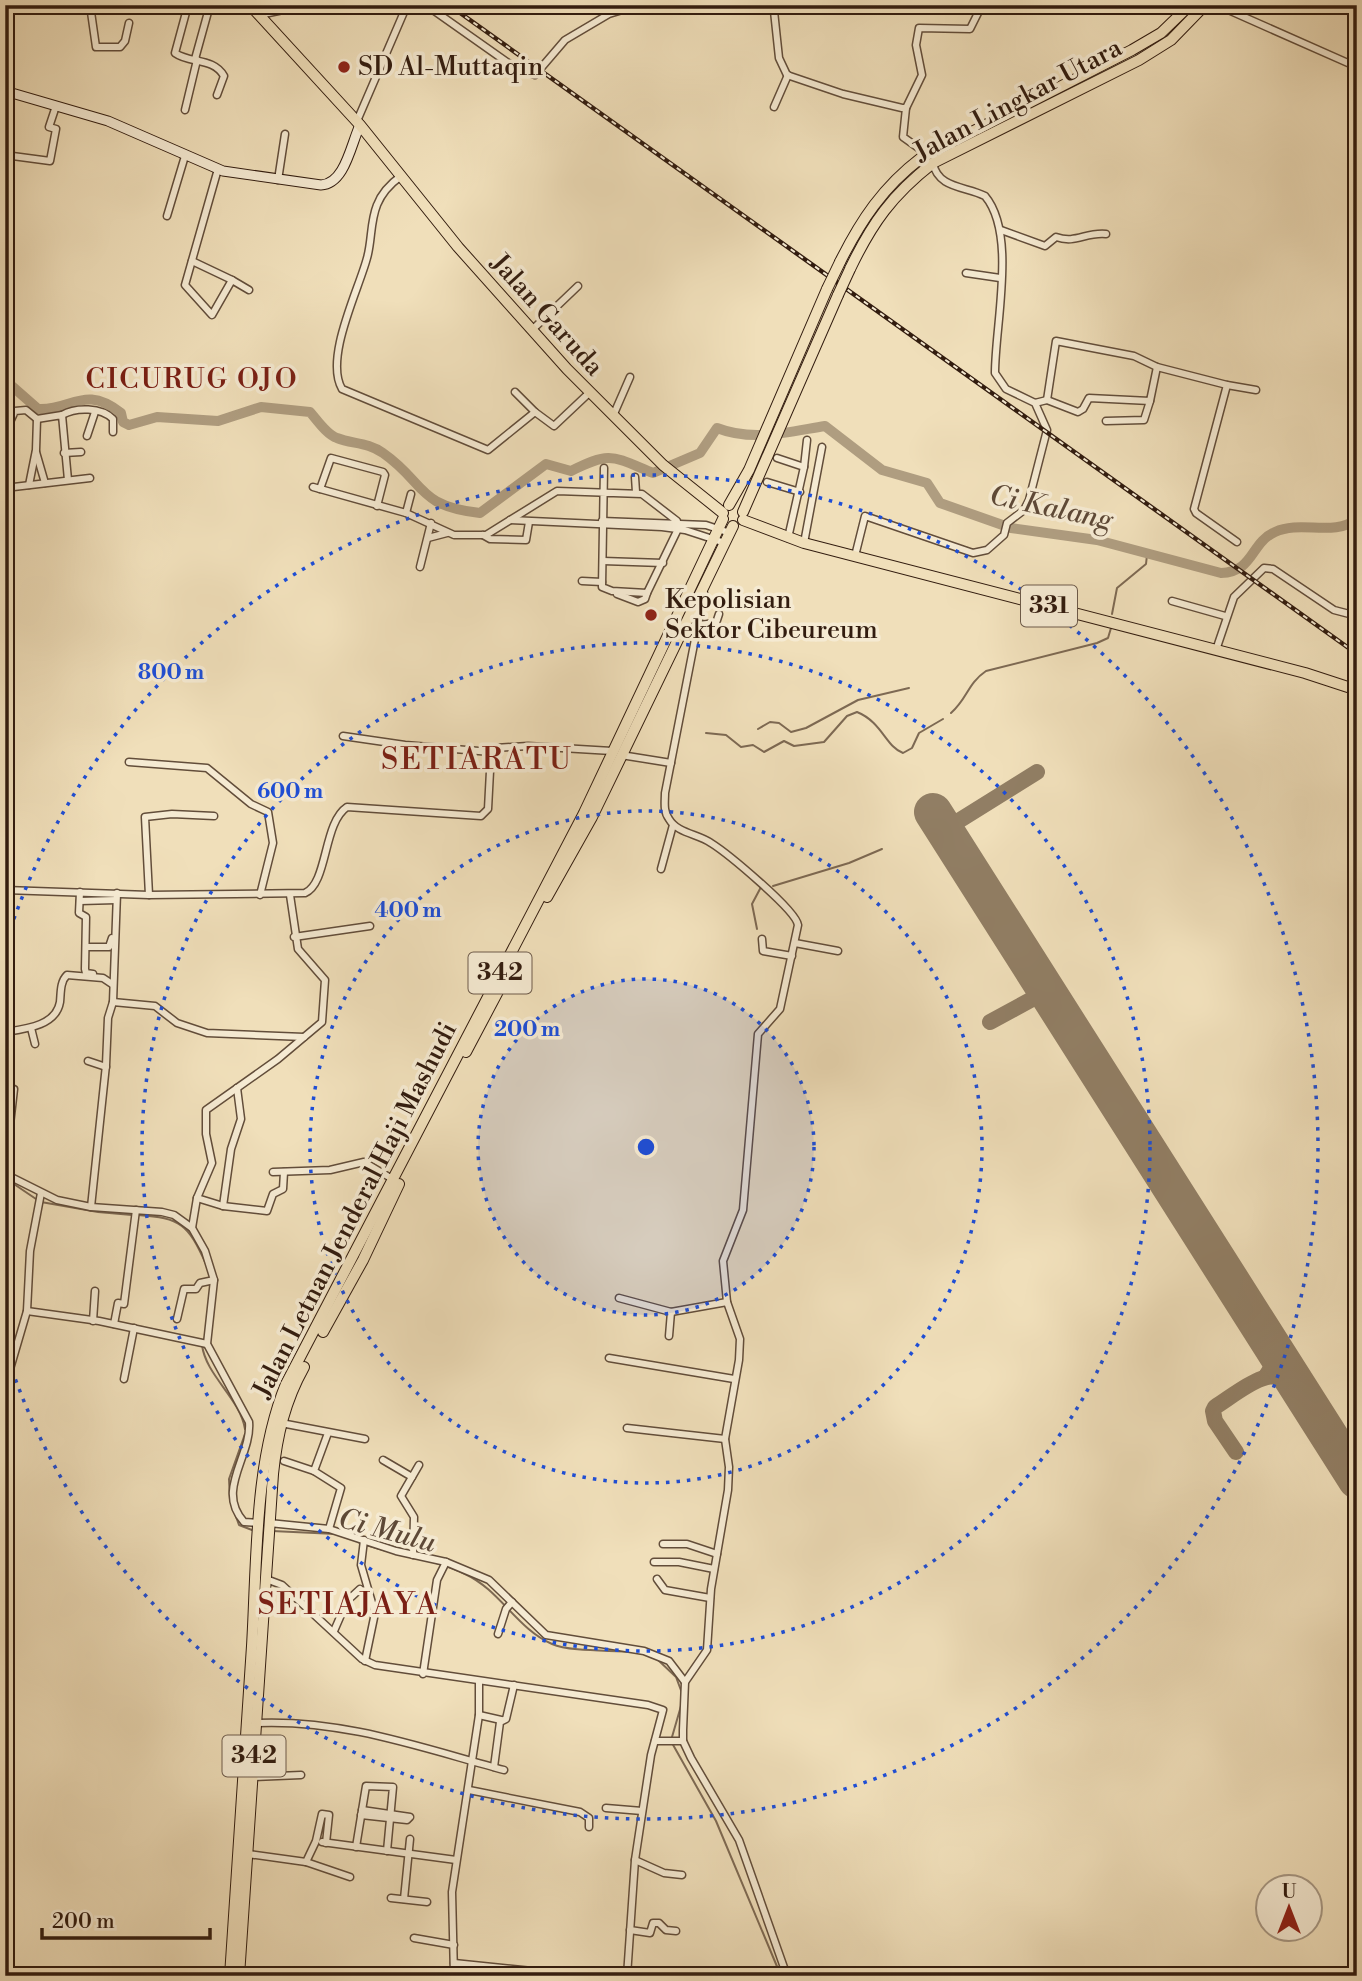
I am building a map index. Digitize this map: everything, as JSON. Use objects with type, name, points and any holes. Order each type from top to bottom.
[{"type":"main road","name":"Jalan Garuda","points":[[250,5],[358,123],[458,247],[589,393],[663,465],[724,516]]},
{"type":"main road","name":"Jalan Lingkar Utara","points":[[988,131],[1161,33],[1190,5]]},
{"type":"main road","name":"Jalan Lingkar Utara","points":[[724,516],[758,450],[840,262],[870,208],[897,176],[1139,60],[1171,40],[1205,5]]},
{"type":"main road","points":[[1132,50],[1139,60]]},
{"type":"main road","points":[[5,91],[108,121],[218,169],[323,185],[334,182],[341,172],[358,123]]},
{"type":"main road","name":"Jalan Lingkar Utara","points":[[743,516],[775,454],[783,422],[849,270],[878,216],[930,159]]},
{"type":"main road","points":[[870,208],[878,216]]},
{"type":"main road","points":[[789,382],[799,387]]},
{"type":"main road","points":[[739,507],[743,516],[731,529],[724,516],[739,507]]},
{"type":"main road","name":"Jalan Letnan Jenderal Haji Mashudi","points":[[645,695],[724,516]]},
{"type":"main road","name":"331","points":[[743,516],[804,543],[1216,650],[1357,690]]},
{"type":"main road","name":"Jalan Letnan Jenderal Haji Mashudi","points":[[230,1976],[267,1489],[268,1433],[282,1393],[389,1196],[588,815],[645,695],[731,529]]},
{"type":"main road","name":"Jalan Letnan Jenderal Haji Mashudi","points":[[267,1489],[281,1423],[293,1386],[363,1261],[394,1180],[588,815]]},
{"type":"main road","name":"Jalan Letnan Jenderal Haji Mashudi","points":[[239,1976],[266,1579],[264,1528]]},
{"type":"street","points":[[90,5],[96,47],[120,47],[126,38],[129,23]]},
{"type":"street","points":[[188,5],[175,53],[211,64],[223,73],[217,95]]},
{"type":"street","points":[[185,110],[208,12],[218,5]]},
{"type":"street","points":[[260,15],[307,5]]},
{"type":"street","points":[[358,123],[407,5]]},
{"type":"street","points":[[426,5],[511,65],[533,75],[541,71],[565,40],[609,14],[639,5]]},
{"type":"street","points":[[746,5],[774,11],[783,72],[843,94],[906,108]]},
{"type":"street","points":[[982,5],[970,30],[919,28],[916,38],[922,75],[906,108],[903,137],[930,159],[934,171],[943,181],[985,197],[1001,230],[996,377],[1006,389],[1035,403],[1047,400],[1078,411],[1083,410],[1089,398],[1150,401]]},
{"type":"street","points":[[1217,5],[1357,67]]},
{"type":"street","points":[[774,107],[789,75]]},
{"type":"street","points":[[5,155],[50,161],[56,129],[49,127],[55,106]]},
{"type":"street","points":[[278,180],[285,134]]},
{"type":"street","points":[[167,216],[185,156]]},
{"type":"street","points":[[218,169],[185,285],[209,314],[215,312],[232,280]]},
{"type":"street","points":[[401,176],[388,186],[376,206],[367,259],[343,326],[339,383],[346,392],[485,450],[495,447],[535,412]]},
{"type":"street","points":[[1001,230],[1045,246],[1056,237],[1068,241],[1089,233],[1106,234]]},
{"type":"street","points":[[192,261],[249,290]]},
{"type":"street","points":[[966,273],[1000,278]]},
{"type":"street","points":[[532,330],[578,286]]},
{"type":"street","points":[[1047,400],[1056,341],[1134,356],[1157,367],[1256,390]]},
{"type":"street","points":[[1106,421],[1144,420],[1157,367]]},
{"type":"street","points":[[613,416],[630,377]]},
{"type":"street","points":[[1227,385],[1194,509],[1237,542]]},
{"type":"street","points":[[515,392],[554,426],[589,393]]},
{"type":"street","points":[[855,556],[864,516],[973,553],[987,550],[1004,535],[1007,523],[1024,510],[1029,500],[1046,434],[1035,403]]},
{"type":"street","points":[[5,465],[13,412],[23,409],[37,419],[62,415],[76,409],[95,412],[111,417],[113,432]]},
{"type":"street","points":[[87,436],[95,412]]},
{"type":"street","points":[[62,415],[68,480]]},
{"type":"street","points":[[29,485],[36,450],[37,419]]},
{"type":"street","points":[[788,538],[800,492],[807,440]]},
{"type":"street","points":[[804,543],[822,447]]},
{"type":"street","points":[[36,450],[45,482]]},
{"type":"street","points":[[64,453],[81,452]]},
{"type":"street","points":[[775,454],[804,467]]},
{"type":"street","points":[[377,506],[385,475],[383,472],[331,457],[317,488],[377,506],[406,513],[447,533]]},
{"type":"street","points":[[604,468],[601,523],[603,588],[612,592],[647,593],[678,527]]},
{"type":"street","points":[[635,477],[636,492]]},
{"type":"street","points":[[5,488],[90,478]]},
{"type":"street","points":[[767,482],[800,492]]},
{"type":"street","points":[[483,535],[557,491],[636,492],[662,510],[678,527]]},
{"type":"street","points":[[406,513],[411,494]]},
{"type":"street","points":[[662,510],[662,524]]},
{"type":"street","points":[[678,527],[724,516]]},
{"type":"street","points":[[508,520],[662,524],[725,543]]},
{"type":"street","points":[[428,538],[447,533],[526,541],[529,522]]},
{"type":"street","points":[[420,568],[431,523]]},
{"type":"street","points":[[603,561],[663,563]]},
{"type":"street","points":[[1216,650],[1225,616],[1238,591],[1261,569],[1267,568],[1334,610],[1357,616]]},
{"type":"street","points":[[661,869],[673,825],[665,807],[671,763],[706,580]]},
{"type":"street","points":[[582,581],[602,583]]},
{"type":"street","points":[[1172,601],[1225,616]]},
{"type":"street","points":[[698,625],[713,624],[719,614]]},
{"type":"street","points":[[343,736],[491,752],[497,747],[508,746],[616,753],[671,763]]},
{"type":"street","points":[[80,901],[116,896],[290,895],[308,892],[312,889],[337,817],[347,807],[484,814],[488,806],[491,752]]},
{"type":"street","points":[[129,762],[207,768],[251,804],[268,812],[273,843],[260,895]]},
{"type":"street","points":[[149,895],[145,817],[172,814],[214,816]]},
{"type":"street","points":[[673,825],[711,843],[769,890],[797,919],[795,943],[780,1009],[758,1034],[743,1210],[726,1249],[722,1271],[727,1302],[740,1339],[740,1360],[734,1379],[725,1439],[728,1478],[710,1598],[707,1650],[685,1682],[683,1741],[739,1840],[787,1976]]},
{"type":"street","points":[[5,890],[116,896]]},
{"type":"street","points":[[80,892],[79,913],[86,917],[86,973],[105,975]]},
{"type":"street","points":[[192,1228],[197,1198],[212,1163],[206,1134],[206,1110],[322,1022],[325,980],[300,952],[294,937],[290,895]]},
{"type":"street","points":[[91,1207],[106,1067],[108,1018],[113,1002],[116,896]]},
{"type":"street","points":[[87,947],[111,946],[113,916]]},
{"type":"street","points":[[294,937],[370,926]]},
{"type":"street","points":[[762,939],[763,951],[792,956]]},
{"type":"street","points":[[795,943],[838,951]]},
{"type":"street","points":[[5,1032],[31,1028],[51,1018],[59,1009],[62,982],[66,975],[103,978],[112,984]]},
{"type":"street","points":[[113,1002],[155,1006],[177,1023],[207,1033],[304,1037]]},
{"type":"street","points":[[31,1028],[35,1044]]},
{"type":"street","points":[[88,1061],[106,1067]]},
{"type":"street","points":[[5,1086],[14,1089],[5,1172],[40,1199],[136,1213],[169,1213],[192,1228],[205,1251],[211,1281],[203,1343],[249,1422],[249,1437],[233,1481],[233,1500],[244,1522],[264,1528],[329,1530],[363,1543],[445,1563],[489,1580],[509,1606],[546,1635],[644,1651],[669,1661],[685,1682]]},
{"type":"street","points":[[223,1206],[231,1149],[242,1119],[237,1088]]},
{"type":"street","points":[[273,1172],[334,1169],[364,1162],[394,1180]]},
{"type":"street","points":[[197,1198],[223,1206],[267,1211],[273,1194],[283,1190],[284,1172]]},
{"type":"street","points":[[5,1386],[27,1311],[30,1251],[40,1199]]},
{"type":"street","points":[[114,1324],[118,1303],[124,1304],[136,1213]]},
{"type":"street","points":[[177,1319],[184,1289],[196,1289],[200,1283],[211,1281]]},
{"type":"street","points":[[93,1321],[95,1291]]},
{"type":"street","points":[[619,1298],[671,1312],[727,1302]]},
{"type":"street","points":[[27,1311],[114,1324],[203,1343]]},
{"type":"street","points":[[669,1336],[671,1312]]},
{"type":"street","points":[[124,1379],[134,1328]]},
{"type":"street","points":[[609,1358],[734,1379]]},
{"type":"street","points":[[281,1423],[365,1439]]},
{"type":"street","points":[[627,1428],[725,1439]]},
{"type":"street","points":[[314,1471],[328,1433]]},
{"type":"street","points":[[383,1460],[412,1477]]},
{"type":"street","points":[[284,1461],[314,1471],[341,1488],[329,1530]]},
{"type":"street","points":[[416,1555],[415,1517],[401,1496],[419,1465]]},
{"type":"street","points":[[363,1543],[361,1565],[374,1613],[365,1661]]},
{"type":"street","points":[[663,1544],[687,1544],[717,1554]]},
{"type":"street","points":[[654,1562],[679,1562],[714,1569]]},
{"type":"street","points":[[423,1674],[440,1573],[445,1563]]},
{"type":"street","points":[[266,1579],[282,1584],[365,1661],[423,1674],[660,1708],[664,1712],[655,1741],[635,1860],[627,1973],[516,1971],[454,1963]]},
{"type":"street","points":[[657,1580],[665,1590],[710,1598]]},
{"type":"street","points":[[334,1631],[347,1601],[360,1589]]},
{"type":"street","points":[[498,1634],[509,1606]]},
{"type":"street","points":[[454,1976],[451,1920],[456,1860],[479,1715],[479,1682]]},
{"type":"street","points":[[479,1715],[501,1720],[506,1718],[514,1685]]},
{"type":"street","points":[[494,1767],[501,1720]]},
{"type":"street","points":[[256,1723],[304,1723],[382,1735],[504,1770]]},
{"type":"street","points":[[655,1741],[683,1741]]},
{"type":"street","points":[[253,1777],[301,1775]]},
{"type":"street","points":[[356,1847],[367,1784],[388,1786],[393,1790],[387,1851]]},
{"type":"street","points":[[469,1790],[580,1812],[589,1818],[589,1827]]},
{"type":"street","points":[[606,1808],[642,1811]]},
{"type":"street","points":[[362,1812],[390,1816]]},
{"type":"street","points":[[306,1862],[316,1842],[322,1814],[326,1814],[329,1821],[326,1843]]},
{"type":"street","points":[[404,1899],[410,1839]]},
{"type":"street","points":[[316,1842],[456,1860]]},
{"type":"street","points":[[248,1854],[306,1862],[350,1877]]},
{"type":"street","points":[[635,1860],[664,1873],[682,1875]]},
{"type":"street","points":[[391,1898],[427,1902]]},
{"type":"street","points":[[630,1930],[650,1933],[653,1923],[659,1923],[666,1930],[676,1931]]},
{"type":"street","points":[[414,1938],[454,1945]]},
{"type":"waterway","name":"Ci Kalang","points":[[5,380],[38,409],[97,400],[121,413],[123,422],[129,425],[157,417],[218,421],[261,407],[310,412],[333,436],[372,447],[383,453],[433,499],[459,510],[480,513],[546,464],[571,471],[595,460],[612,458],[653,473],[700,453],[717,428],[757,435],[825,426],[882,470],[927,483],[940,503],[1011,528],[1097,540],[1221,573],[1240,568],[1261,543],[1275,532],[1296,527],[1338,527],[1357,519]]},
{"type":"waterway","points":[[1112,614],[1117,588],[1146,564],[1147,555]]},
{"type":"waterway","points":[[951,713],[986,671],[1097,643],[1108,638],[1111,628]]},
{"type":"waterway","points":[[758,729],[770,722],[779,723],[791,732],[806,728],[858,700],[909,688]]},
{"type":"waterway","points":[[706,733],[726,735],[741,747],[753,745],[764,752],[784,741],[794,746],[824,742],[847,716],[857,712],[872,722],[892,745],[903,753],[912,748],[919,733],[943,719]]},
{"type":"waterway","points":[[773,886],[849,863],[882,849]]},
{"type":"waterway","points":[[757,929],[752,904],[761,887]]},
{"type":"waterway","name":"Ci Mulu","points":[[5,1178],[36,1199]]},
{"type":"waterway","name":"Ci Mulu","points":[[41,1202],[132,1215]]},
{"type":"waterway","name":"Ci Mulu","points":[[138,1215],[164,1218],[181,1226],[194,1240],[206,1264]]},
{"type":"waterway","name":"Ci Mulu","points":[[202,1345],[210,1367],[237,1407],[245,1429]]},
{"type":"waterway","name":"Ci Mulu","points":[[245,1434],[229,1479],[230,1500],[239,1525],[252,1530]]},
{"type":"waterway","name":"Ci Mulu","points":[[272,1531],[336,1534]]},
{"type":"waterway","name":"Ci Mulu","points":[[358,1542],[439,1564],[465,1574],[488,1590],[529,1629],[552,1644],[580,1650],[632,1652]]},
{"type":"waterway","name":"Ci Mulu","points":[[657,1659],[676,1677],[682,1693]]},
{"type":"waterway","name":"Ci Mulu","points":[[672,1737],[681,1706]]},
{"type":"waterway","name":"Ci Mulu","points":[[672,1743],[716,1821],[781,1976]]},
{"type":"taxiway","points":[[944,830],[1037,772]]},
{"type":"taxiway","points":[[990,1022],[1047,991]]},
{"type":"taxiway","points":[[1266,1376],[1273,1365],[1273,1347]]},
{"type":"taxiway","points":[[1236,1452],[1215,1421],[1215,1407],[1264,1378],[1285,1377],[1295,1382]]},
{"type":"runway","points":[[933,812],[1357,1480]]},
{"type":"railway","points":[[449,5],[1357,654]]},
{"type":"place","name":"SD Al-Muttaqin","points":[[344,67]]},
{"type":"place","name":"Kepolisian Sektor Cibeureum","points":[[651,615]]},
{"type":"district","name":"CICURUG OJO","points":[[192,379]]},
{"type":"district","name":"SETIARATU","points":[[477,760]]},
{"type":"district","name":"SETIAJAYA","points":[[348,1605]]}]
